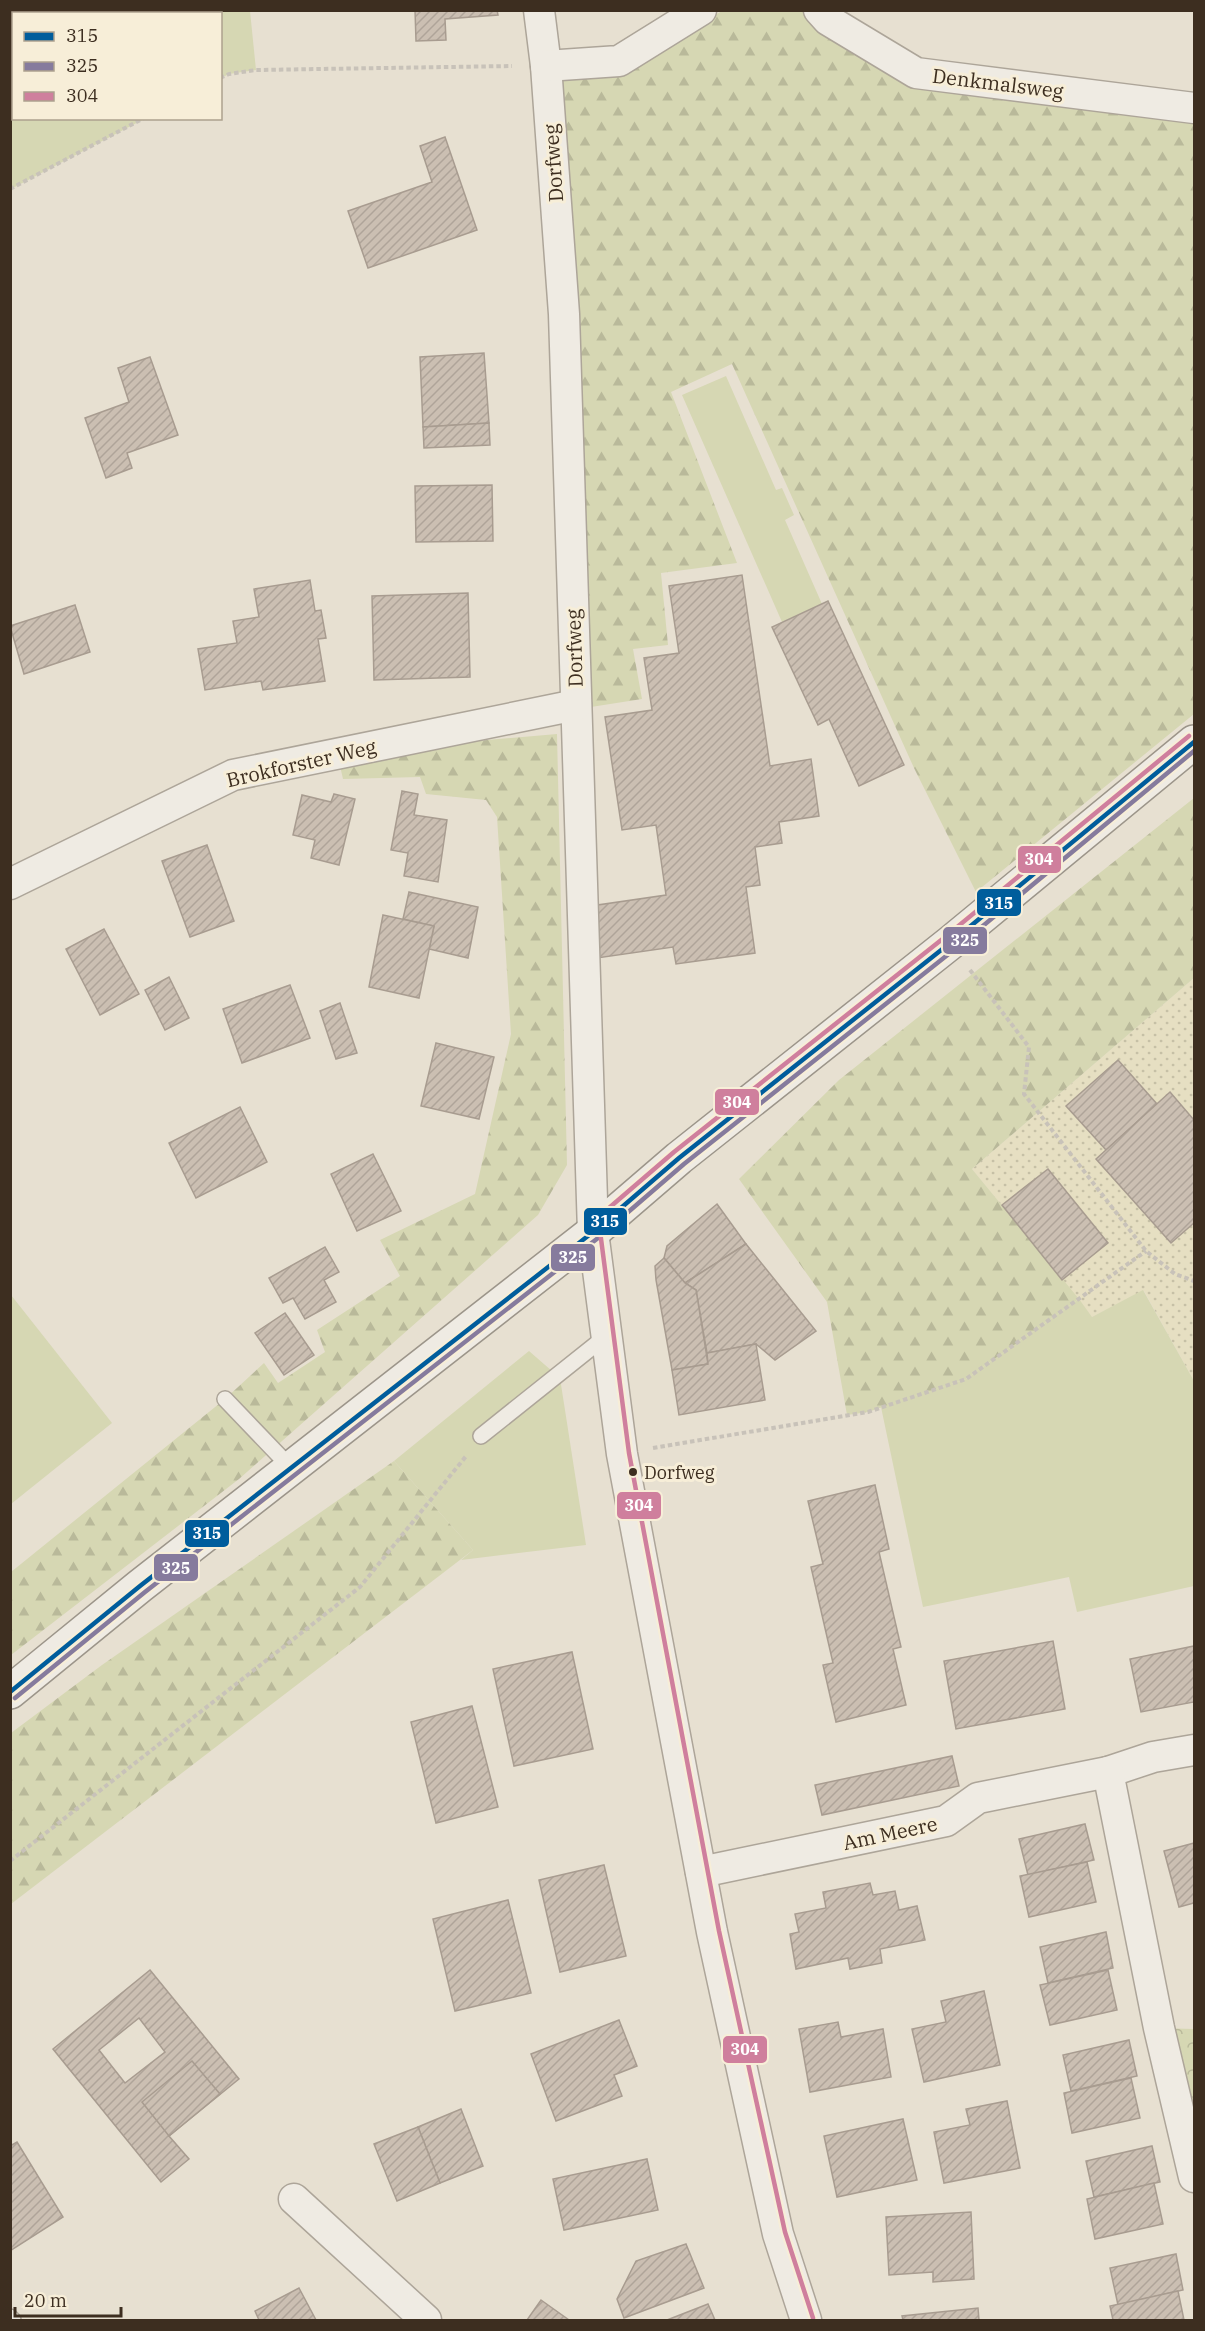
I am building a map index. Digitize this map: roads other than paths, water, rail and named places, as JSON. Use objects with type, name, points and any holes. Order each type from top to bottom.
[{"type":"street","name":"Dorfweg","points":[[539,10],[546,66],[564,314],[593,1232],[605,1337],[622,1454],[700,1872],[778,2234],[806,2320]]},
{"type":"street","points":[[546,66],[620,61],[701,10]]},
{"type":"street","name":"Denkmalsweg","points":[[819,10],[828,20],[916,73],[1194,108]]},
{"type":"street","name":"Brokforster Weg","points":[[10,884],[232,775],[576,705]]},
{"type":"street","points":[[10,1692],[140,1586],[593,1232],[679,1158],[950,943],[1194,742]]},
{"type":"street","name":"Am Meere","points":[[700,1872],[946,1821],[978,1798],[1108,1772],[1153,1757],[1194,1749]]},
{"type":"street","points":[[1108,1772],[1159,2028],[1194,2177]]},
{"type":"street","points":[[294,2199],[426,2320]]},
{"type":"lane","points":[[481,1436],[605,1337]]},
{"type":"lane","points":[[225,1399],[292,1469]]},
{"type":"lane","points":[[10,2317],[13,2320]]},
{"type":"place","name":"Dorfweg","points":[[633,1472]]}]
